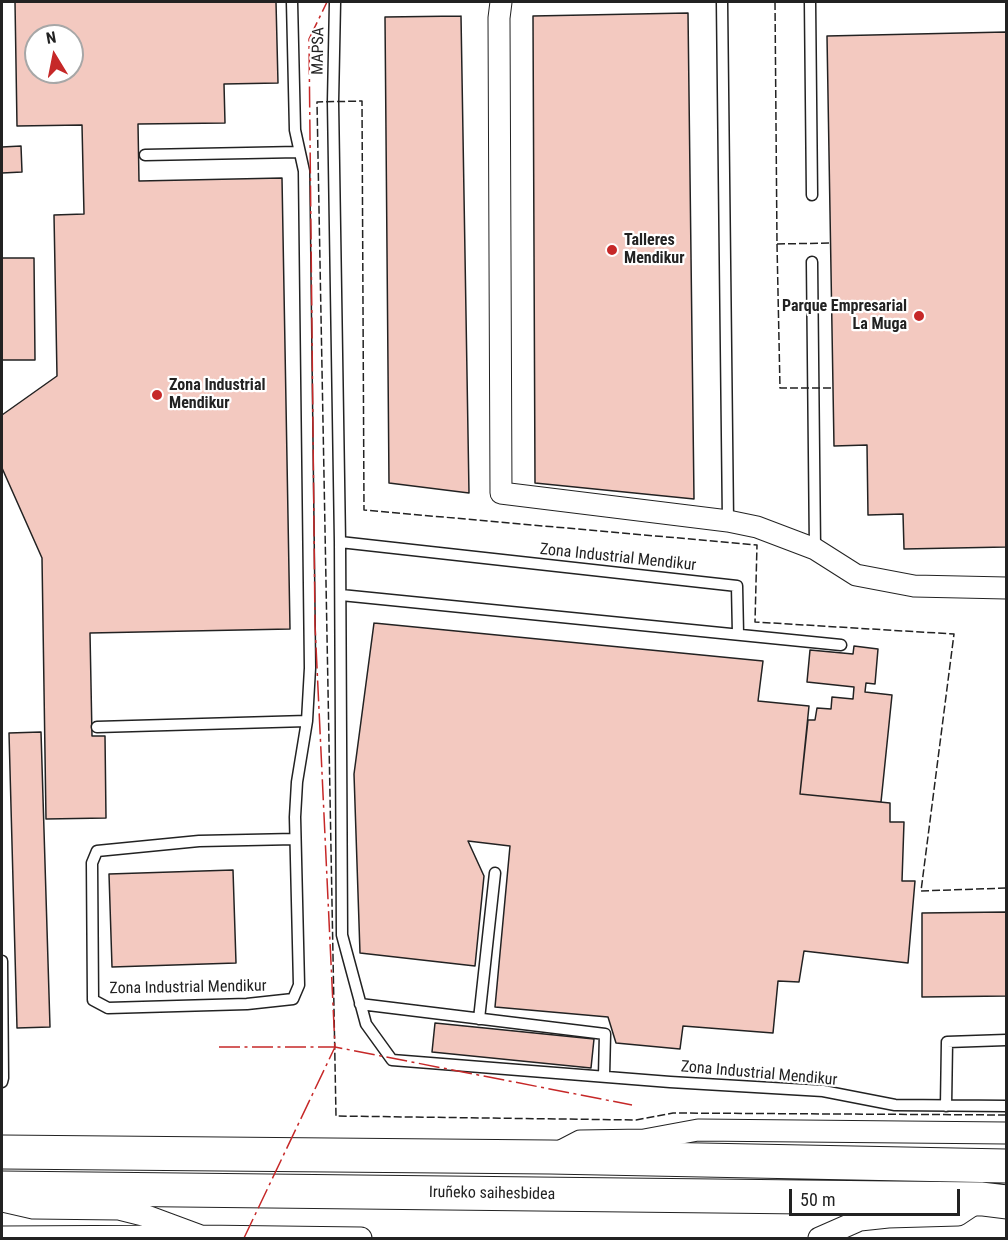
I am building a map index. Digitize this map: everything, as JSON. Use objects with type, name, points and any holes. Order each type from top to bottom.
[{"type":"highway","points":[[2,1152],[550,1157],[1006,1166]]},
{"type":"highway","name":"Iruñeko saihesbidea","points":[[2,1188],[994,1201]]},
{"type":"street","points":[[501,2],[499,18],[501,493],[728,521],[757,527],[815,549],[856,575],[914,586],[1006,588]]},
{"type":"street","points":[[550,1157],[580,1141],[644,1140],[698,1130],[1006,1133]]},
{"type":"street","points":[[2,1201],[33,1208],[118,1209],[147,1216],[201,1237]]},
{"type":"street","name":"Iruñeko saihesbidea","points":[[819,1239],[860,1220],[958,1215],[994,1201]]},
{"type":"street","points":[[2,1237],[361,1239]]},
{"type":"lane","name":"Zona Industrial Mendikur","points":[[292,2],[295,130],[304,171],[310,668],[307,721],[297,782],[295,839],[299,985],[292,999],[247,1004],[108,1008],[93,1000],[92,863],[97,851],[199,841],[295,839]]},
{"type":"lane","name":"MAPSA","points":[[333,102],[335,2]]},
{"type":"lane","points":[[722,2],[728,521]]},
{"type":"lane","points":[[810,2],[812,195]]},
{"type":"lane","name":"Zona Industrial Mendikur","points":[[333,102],[340,542],[342,935],[366,1024],[392,1060],[823,1092],[895,1105],[1006,1106]]},
{"type":"lane","points":[[145,155],[298,152]]},
{"type":"lane","points":[[812,262],[815,549]]},
{"type":"lane","name":"Zona Industrial Mendikur","points":[[340,542],[737,586],[738,634]]},
{"type":"lane","points":[[340,595],[841,645]]},
{"type":"lane","points":[[97,727],[307,721]]},
{"type":"lane","points":[[479,1019],[495,873]]},
{"type":"lane","points":[[2,961],[2,1082]]},
{"type":"lane","points":[[360,1004],[605,1034],[604,1076]]},
{"type":"lane","points":[[946,1106],[947,1042],[1006,1040]]},
{"type":"building","name":"Zona Industrial Mendikur","points":[[15,2],[276,2],[278,83],[224,84],[225,123],[138,124],[139,181],[282,178],[290,629],[90,633],[92,736],[105,736],[106,818],[46,819],[42,558],[2,468],[2,415],[57,376],[54,215],[84,214],[82,125],[17,126]]},
{"type":"building","name":"Talleres Mendikur","points":[[688,13],[694,499],[535,483],[533,16]]},
{"type":"building","points":[[461,16],[469,493],[389,483],[385,17]]},
{"type":"building","name":"Parque Empresarial La Muga","points":[[1006,32],[1006,547],[904,549],[903,514],[868,515],[867,445],[834,446],[827,36]]},
{"type":"building","points":[[21,146],[22,172],[2,173],[2,147]]},
{"type":"building","points":[[2,258],[34,258],[35,360],[2,360]]},
{"type":"building","points":[[374,623],[763,661],[758,701],[809,706],[800,794],[890,803],[890,822],[904,822],[902,881],[915,881],[908,963],[804,951],[799,982],[778,981],[773,1033],[683,1026],[680,1049],[616,1043],[608,1017],[495,1007],[510,846],[468,841],[484,876],[475,966],[360,953],[354,774]]},
{"type":"building","points":[[854,646],[878,649],[875,684],[866,683],[865,692],[892,695],[881,802],[800,794],[808,720],[815,720],[817,708],[831,709],[832,697],[853,699],[854,687],[807,682],[810,650],[853,654]]},
{"type":"building","points":[[41,732],[50,1027],[17,1028],[9,733]]},
{"type":"building","points":[[233,870],[236,963],[112,967],[109,874]]},
{"type":"building","points":[[1006,912],[1006,996],[922,997],[922,913]]},
{"type":"building","points":[[435,1023],[594,1039],[591,1068],[432,1052]]},
{"type":"fence","points":[[775,2],[777,244],[831,243]]},
{"type":"fence","points":[[1006,888],[921,891],[954,634],[755,622],[757,545],[364,510],[362,101],[317,102],[336,1116],[636,1120],[673,1113],[1006,1115]]},
{"type":"fence","points":[[777,244],[780,388],[833,388]]},
{"type":"power","points":[[219,1047],[335,1047],[315,625],[309,39],[327,2]]},
{"type":"power","points":[[244,1238],[335,1047],[632,1105]]},
{"type":"place","name":"Talleres Mendikur","points":[[612,250]]},
{"type":"place","name":"Parque Empresarial La Muga","points":[[919,316]]},
{"type":"place","name":"Zona Industrial Mendikur","points":[[157,395]]}]
